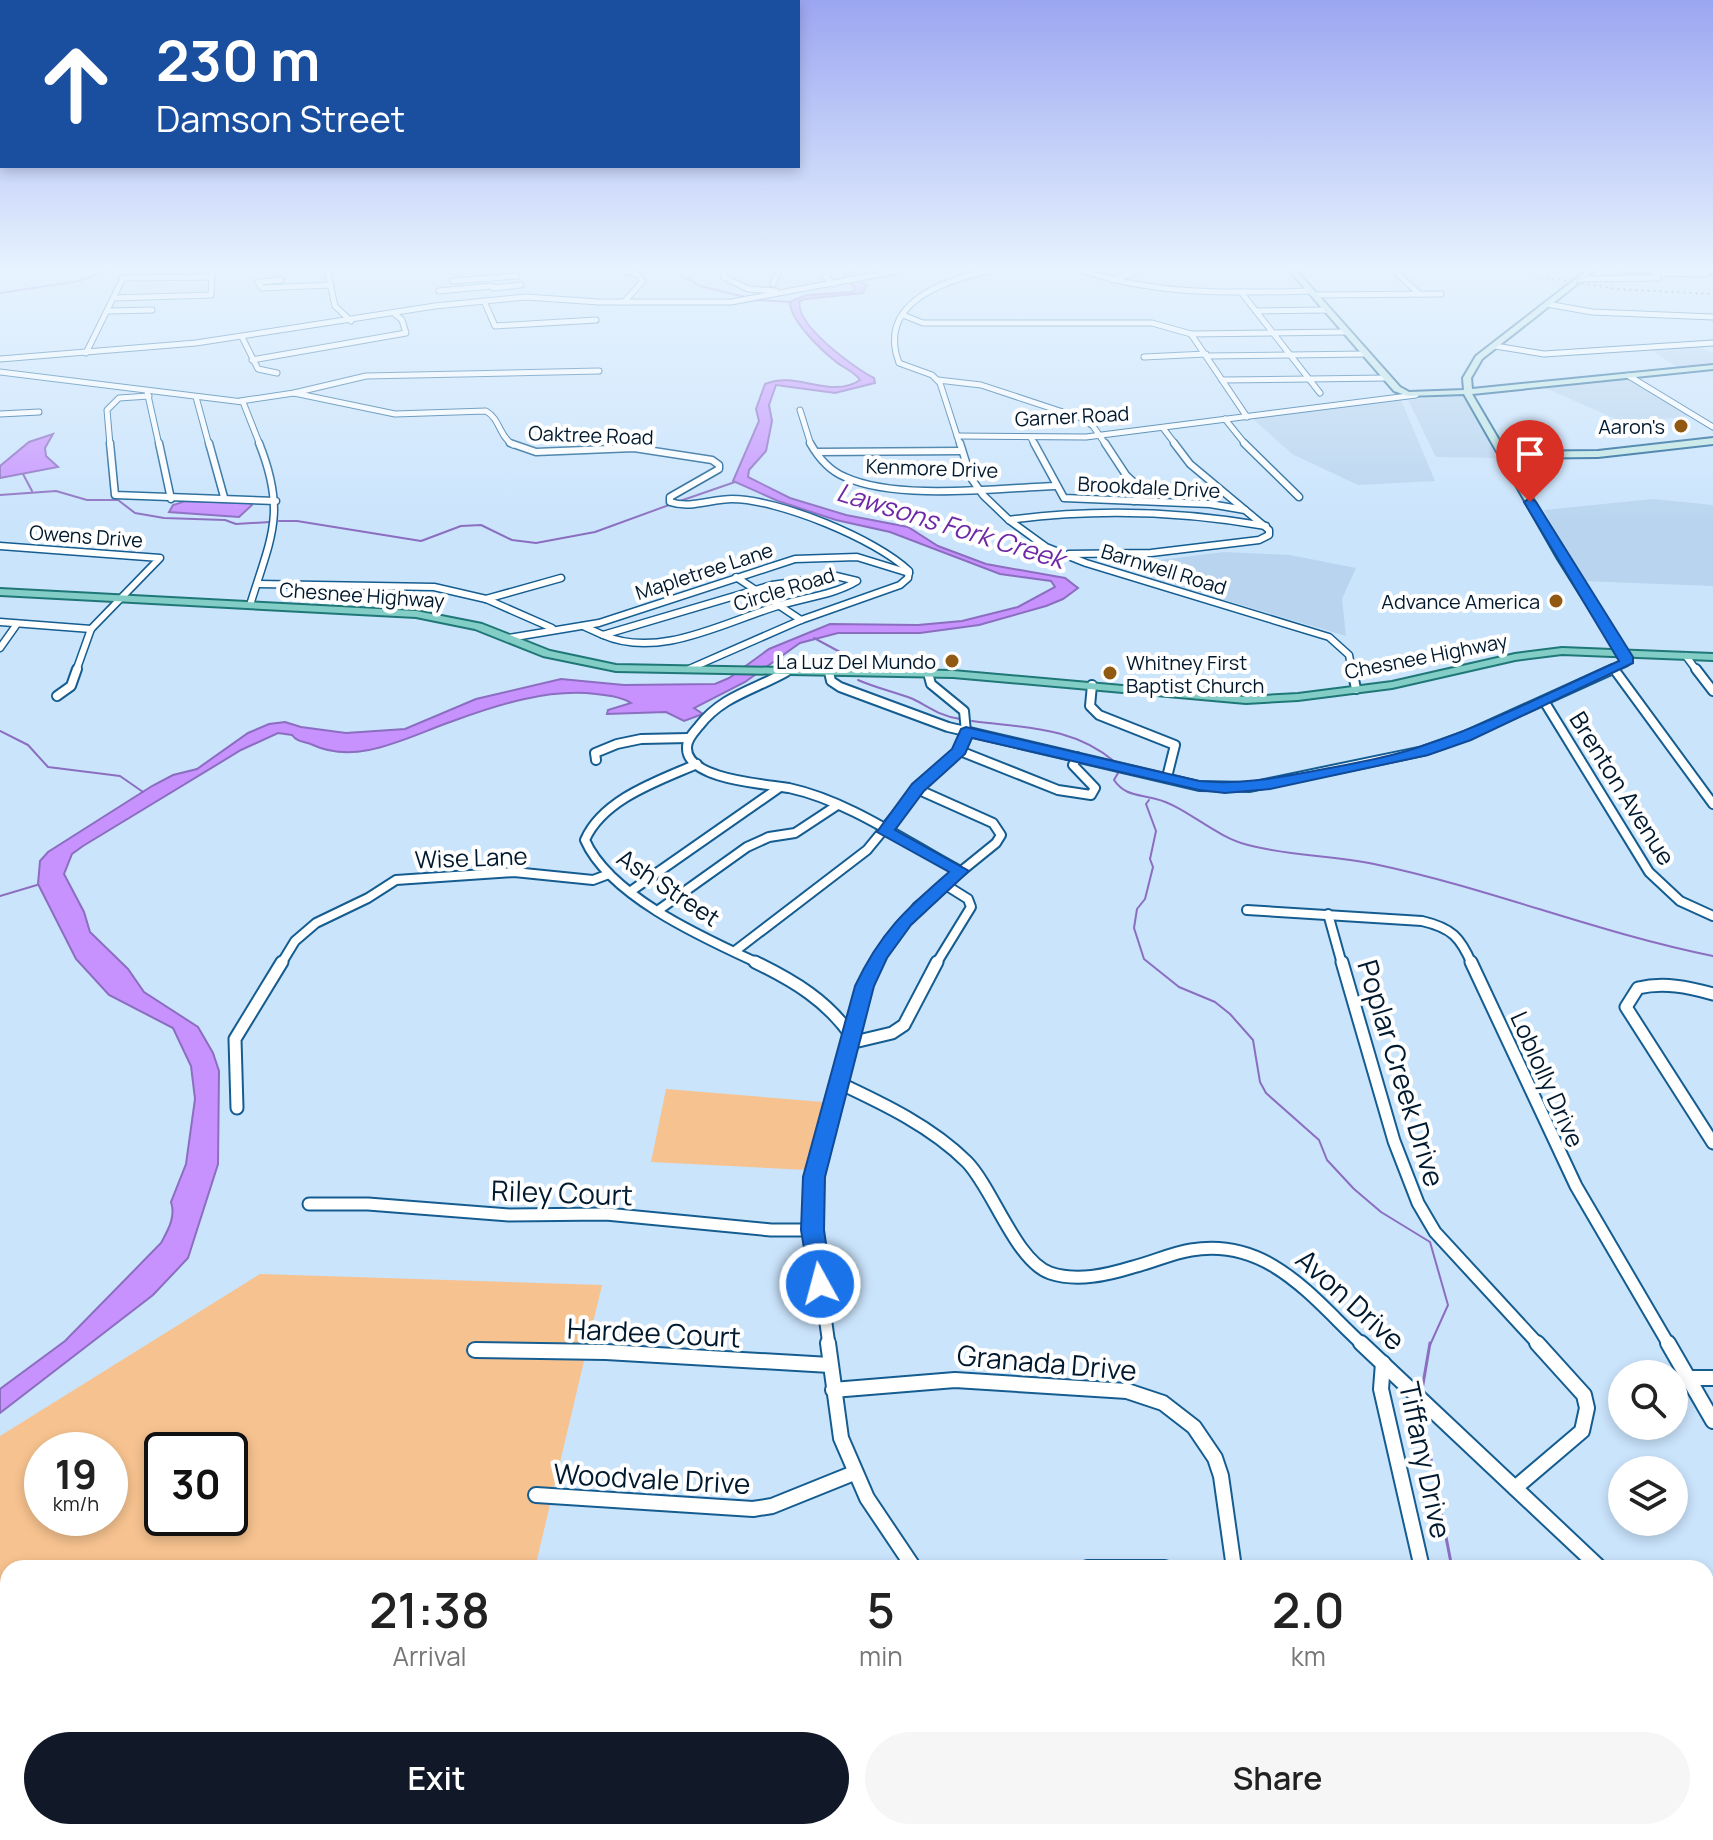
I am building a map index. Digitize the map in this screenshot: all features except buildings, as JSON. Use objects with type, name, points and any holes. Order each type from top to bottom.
[{"type":"main road","name":"Chesnee Highway","points":[[0,592],[416,614],[464,622],[547,654],[595,665],[771,672],[928,673],[1246,700],[1406,682],[1515,657],[1562,651],[1713,657]]},
{"type":"street","points":[[0,359],[45,356]]},
{"type":"street","points":[[250,356],[258,369],[277,373]]},
{"type":"street","points":[[252,360],[276,356]]},
{"type":"street","points":[[896,356],[897,360],[938,380],[981,385],[1069,413],[1090,423],[1126,475],[1141,489],[1140,497],[1134,501]]},
{"type":"street","points":[[1144,357],[1180,356]]},
{"type":"street","points":[[1208,356],[1247,417]]},
{"type":"street","points":[[1290,356],[1320,393]]},
{"type":"street","points":[[1367,356],[1398,390],[1416,395]]},
{"type":"street","points":[[829,672],[831,681],[840,687],[913,717],[966,732],[1225,789],[1307,778],[1437,747],[1614,669],[1626,663],[1621,651],[1468,393],[1470,370],[1485,356]]},
{"type":"street","name":"Garner Road","points":[[957,436],[1099,436],[1416,395],[1468,393],[1713,367]]},
{"type":"street","points":[[0,372],[75,379],[148,393],[240,401],[294,393],[366,376],[599,371]]},
{"type":"street","points":[[0,380],[11,374]]},
{"type":"street","points":[[1629,376],[1713,427]]},
{"type":"street","points":[[1222,380],[1386,378]]},
{"type":"street","name":"Barnwell Road","points":[[938,380],[947,397],[961,451],[978,488],[1009,520],[1060,554],[1329,637],[1349,655],[1356,689]]},
{"type":"street","points":[[148,393],[117,399],[107,410],[114,493],[120,497],[224,497],[276,501]]},
{"type":"street","points":[[148,393],[171,499]]},
{"type":"street","name":"Oaktree Road","points":[[294,393],[395,414],[486,411],[493,415],[503,439],[528,451],[634,448],[712,460],[719,465],[719,469],[679,489],[670,497],[670,502],[686,505],[724,498],[771,505],[870,542],[900,560],[909,573]]},
{"type":"street","points":[[196,397],[224,497]]},
{"type":"street","points":[[240,401],[247,408],[272,476],[276,501],[273,529],[250,605]]},
{"type":"street","name":"Kenmore Drive","points":[[800,410],[803,433],[818,452],[837,473],[864,483],[902,487],[1056,486]]},
{"type":"street","points":[[1,415],[39,412]]},
{"type":"street","points":[[1225,419],[1252,453],[1299,497]]},
{"type":"street","points":[[1060,554],[1151,553],[1259,540],[1269,535],[1266,526],[1190,464],[1163,428]]},
{"type":"street","points":[[1031,438],[1056,486]]},
{"type":"street","points":[[1502,455],[1581,455],[1713,441]]},
{"type":"street","points":[[818,452],[961,451]]},
{"type":"street","name":"Brookdale Drive","points":[[1056,486],[1062,497],[1067,499],[1210,504],[1248,510]]},
{"type":"street","points":[[1009,520],[1081,511],[1142,511],[1204,516],[1266,526]]},
{"type":"street","name":"Owens Drive","points":[[0,546],[160,558],[120,600]]},
{"type":"street","name":"Mapletree Lane","points":[[509,638],[583,626],[782,561],[832,556],[870,559],[909,573]]},
{"type":"street","points":[[694,670],[801,620],[900,585],[909,573]]},
{"type":"street","name":"Circle Road","points":[[583,626],[602,635],[632,643],[676,639],[857,581],[819,575],[602,635]]},
{"type":"street","points":[[736,577],[801,620]]},
{"type":"street","points":[[486,599],[561,578]]},
{"type":"street","points":[[258,584],[417,586],[486,599],[555,630]]},
{"type":"street","points":[[57,696],[71,686],[91,629],[120,600]]},
{"type":"street","points":[[0,622],[91,629]]},
{"type":"street","points":[[0,648],[17,624]]},
{"type":"street","points":[[1686,656],[1713,691]]},
{"type":"street","points":[[1614,669],[1713,804]]},
{"type":"street","points":[[786,672],[722,700],[710,709],[689,738],[687,751],[697,764],[734,782],[803,792],[960,871]]},
{"type":"street","points":[[735,951],[867,850],[885,832],[917,789],[960,751],[966,732],[962,707],[933,686],[928,673]]},
{"type":"street","points":[[1092,685],[1090,706],[1099,715],[1175,745],[1167,777]]},
{"type":"street","name":"Brenton Avenue","points":[[1544,701],[1649,872],[1680,901],[1713,916]]},
{"type":"street","points":[[596,760],[595,753],[604,748],[633,741],[689,738]]},
{"type":"street","points":[[960,751],[1058,790],[1091,795],[1095,788],[1073,765],[1077,757]]},
{"type":"street","name":"Ash Street","points":[[697,764],[642,790],[591,826],[586,846],[609,874],[631,891],[708,940],[761,963],[819,1001],[839,1016],[851,1040]]},
{"type":"street","points":[[631,891],[780,787]]},
{"type":"street","points":[[909,1560],[867,1498],[841,1438],[813,1230],[814,1177],[865,986],[878,957],[904,921],[996,843],[1001,835],[993,823],[917,789]]},
{"type":"street","points":[[660,909],[747,847],[769,837],[795,833],[836,806]]},
{"type":"street","name":"Wise Lane","points":[[237,1108],[235,1039],[295,941],[323,918],[352,906],[396,880],[507,872],[593,880],[609,874]]},
{"type":"street","points":[[851,1040],[896,1031],[914,1010],[938,961],[971,907],[968,899],[944,884]]},
{"type":"street","name":"Loblolly Drive","points":[[1247,910],[1422,921],[1443,926],[1457,936],[1487,992],[1562,1160],[1675,1360]]},
{"type":"street","name":"Poplar Creek Drive","points":[[1328,914],[1362,1038],[1406,1179],[1418,1205],[1435,1232],[1584,1395],[1587,1420],[1582,1431],[1515,1488]]},
{"type":"street","points":[[1713,994],[1686,986],[1655,983],[1638,988],[1626,1007],[1713,1143]]},
{"type":"street","name":"Avon Drive","points":[[839,1083],[870,1098],[960,1155],[979,1175],[1040,1269],[1053,1274],[1100,1277],[1195,1247],[1238,1248],[1279,1267],[1592,1560]]},
{"type":"street","name":"Riley Court","points":[[309,1204],[368,1204],[509,1215],[606,1214],[771,1230],[813,1230]]},
{"type":"street","name":"Hardee Court","points":[[475,1350],[606,1352],[830,1365]]},
{"type":"street","name":"Tiffany Drive","points":[[1383,1363],[1381,1389],[1420,1560]]},
{"type":"street","points":[[1688,1378],[1713,1378]]},
{"type":"street","name":"Granada Drive","points":[[833,1390],[955,1380],[1109,1389],[1146,1395],[1180,1414],[1206,1442],[1215,1458],[1221,1476],[1233,1560]]},
{"type":"street","name":"Loblolly Drive","points":[[1688,1383],[1713,1421]]},
{"type":"street","name":"Woodvale Drive","points":[[536,1495],[753,1509],[772,1506],[854,1473]]},
{"type":"shaded area","points":[[829,356],[842,356],[874,378],[875,383],[835,393],[776,385],[769,405],[772,421],[766,451],[749,470],[748,477],[790,498],[846,515],[908,527],[938,546],[986,564],[1065,578],[1078,588],[1046,606],[979,625],[920,633],[838,633],[800,643],[745,682],[694,708],[703,714],[684,721],[666,712],[607,714],[608,710],[631,703],[610,696],[560,693],[505,704],[365,751],[330,751],[299,741],[292,735],[278,733],[241,750],[72,854],[64,874],[84,912],[90,932],[128,969],[144,992],[198,1027],[213,1053],[219,1071],[218,1164],[188,1258],[153,1295],[0,1413],[0,1389],[65,1341],[161,1243],[173,1213],[171,1202],[186,1164],[195,1099],[191,1066],[173,1028],[109,995],[76,959],[38,884],[40,861],[48,852],[152,786],[173,775],[197,769],[248,733],[269,724],[285,722],[346,733],[405,729],[476,699],[561,679],[624,685],[715,684],[729,678],[769,649],[830,624],[918,625],[962,621],[1018,607],[1055,587],[1051,581],[1000,574],[890,532],[836,520],[778,501],[733,481],[759,421],[756,409],[765,384],[789,380],[837,387],[860,380]]},
{"type":"shaded area","points":[[1660,356],[1713,356],[1713,366],[1681,370]]},
{"type":"shaded area","points":[[1630,379],[1690,416],[1625,423],[1545,388]]},
{"type":"shaded area","points":[[1466,396],[1497,458],[1436,457],[1408,400]]},
{"type":"shaded area","points":[[1401,400],[1435,481],[1358,485],[1292,454],[1251,417]]},
{"type":"shaded area","points":[[53,434],[45,448],[46,456],[58,467],[0,478],[0,466],[29,442]]},
{"type":"shaded area","points":[[1653,499],[1713,505],[1713,586],[1582,581],[1544,510]]},
{"type":"shaded area","points":[[186,501],[252,505],[239,517],[169,512],[173,505]]},
{"type":"shaded area","points":[[1224,552],[1290,555],[1356,568],[1342,599],[1346,636],[1151,578],[1149,566],[1152,561]]},
{"type":"shaded area","points":[[666,1089],[823,1102],[823,1115],[807,1170],[651,1162]]},
{"type":"shaded area","points":[[260,1274],[602,1285],[537,1560],[0,1560],[0,1436]]},
{"type":"waterway","points":[[23,474],[32,491]]},
{"type":"waterway","points":[[680,501],[735,482]]},
{"type":"waterway","points":[[0,495],[56,491],[87,500],[118,500],[135,513],[164,518],[225,520],[236,524],[270,522]]},
{"type":"waterway","points":[[279,521],[297,521],[421,541],[461,526],[481,525],[512,540],[536,543],[595,532],[669,505]]},
{"type":"waterway","points":[[814,638],[853,659],[848,667]]},
{"type":"waterway","points":[[858,680],[960,719]]},
{"type":"waterway","points":[[972,721],[1065,735],[1099,750],[1115,762]]},
{"type":"waterway","points":[[0,731],[28,745],[48,767],[120,776],[143,792]]},
{"type":"waterway","points":[[1118,773],[1114,780],[1127,792],[1167,803],[1248,845],[1358,861],[1417,874],[1628,935],[1713,956]]},
{"type":"waterway","points":[[1149,800],[1146,804],[1156,831],[1150,859],[1153,867],[1145,899],[1137,909],[1134,928],[1144,959],[1179,987],[1215,1002],[1230,1014],[1253,1040],[1260,1082],[1266,1093],[1319,1140],[1327,1160],[1354,1189],[1381,1212],[1430,1242],[1448,1305],[1430,1345]]},
{"type":"waterway","points":[[0,896],[37,885]]},
{"type":"waterway","points":[[1422,1390],[1430,1343]]},
{"type":"waterway","points":[[1421,1408],[1450,1560]]},
{"type":"place","name":"Aaron's","points":[[1681,426]]},
{"type":"place","name":"Advance America","points":[[1556,601]]},
{"type":"place","name":"La Luz Del Mundo","points":[[952,661]]},
{"type":"place","name":"Whitney First Baptist Church","points":[[1110,673]]},
{"type":"route","points":[[820,1284],[813,1230],[814,1177],[865,986],[878,957],[904,921],[960,871],[885,832],[918,788],[960,751],[966,732],[1199,786],[1225,789],[1307,778],[1423,751],[1465,736],[1627,660],[1530,502]]},
{"type":"water label","name":"Lawsons Fork Creek","points":[[951,525]]}]
